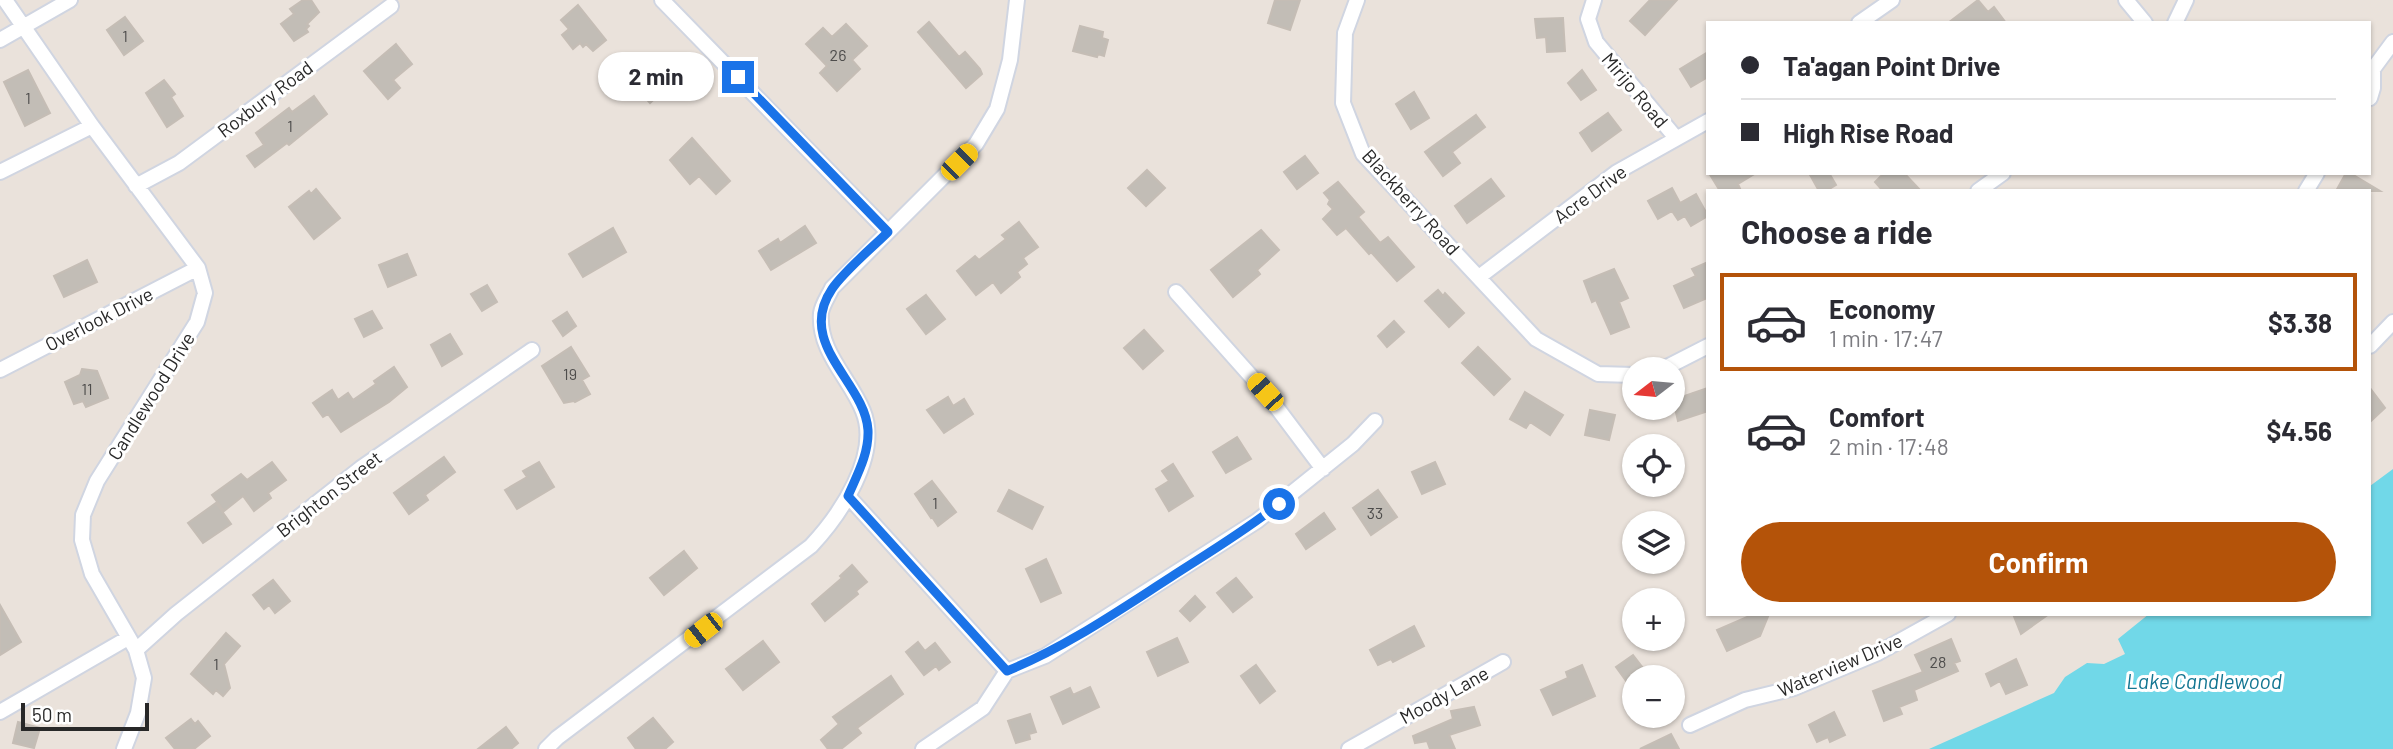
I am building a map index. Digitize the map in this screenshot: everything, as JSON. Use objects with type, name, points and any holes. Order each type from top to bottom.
[{"type":"street","name":"Candlewood Drive","points":[[5,0],[92,126],[198,268],[205,293],[197,322],[97,481],[83,514],[82,540],[92,574],[132,644],[144,678],[138,713],[124,749]]},
{"type":"street","points":[[0,40],[70,0]]},
{"type":"street","points":[[663,0],[888,232]]},
{"type":"street","points":[[546,749],[561,744],[811,546],[831,525],[848,496],[865,457],[868,430],[863,411],[831,358],[823,335],[821,311],[832,288],[976,144],[997,109],[1010,60],[1017,0]]},
{"type":"street","name":"Blackberry Road","points":[[1357,0],[1345,33],[1343,103],[1363,154],[1536,339],[1598,374],[1622,375]]},
{"type":"street","name":"Mirijo Road","points":[[1594,0],[1588,19],[1595,43],[1676,138]]},
{"type":"street","points":[[1862,21],[1892,0]]},
{"type":"street","points":[[2126,0],[2143,21]]},
{"type":"street","points":[[2176,21],[2186,0]]},
{"type":"street","name":"Roxbury Road","points":[[136,186],[179,163],[391,6]]},
{"type":"street","points":[[2371,95],[2371,67],[2393,42]]},
{"type":"street","name":"Acre Drive","points":[[1479,277],[1617,172],[1706,122]]},
{"type":"street","points":[[0,172],[92,126]]},
{"type":"street","points":[[1981,189],[2000,175]]},
{"type":"street","name":"Overlook Drive","points":[[0,370],[198,268]]},
{"type":"street","points":[[1176,292],[1265,392],[1323,470]]},
{"type":"street","points":[[2371,345],[2393,322]]},
{"type":"street","points":[[1685,358],[1706,347]]},
{"type":"street","name":"Brighton Street","points":[[0,712],[132,644],[176,614],[362,468],[532,350]]},
{"type":"street","points":[[922,749],[983,708],[1007,671],[1045,656],[1257,521],[1323,470],[1375,421]]},
{"type":"street","points":[[848,496],[1007,671]]},
{"type":"street","name":"Waterview Drive","points":[[1690,725],[1745,700],[1794,688],[1878,653],[1944,616]]},
{"type":"street","name":"Moody Lane","points":[[1349,749],[1503,662]]},
{"type":"water","name":"Lake Candlewood","points":[[2393,469],[2393,749],[1929,749],[2054,693],[2065,677],[2087,663],[2104,664],[2125,654],[2118,639],[2147,616],[2371,616],[2371,485]]},
{"type":"building","points":[[303,0],[311,0],[319,12],[307,24],[308,32],[294,41],[281,24],[294,14],[290,9]]},
{"type":"building","points":[[1275,0],[1300,0],[1290,30],[1268,23]]},
{"type":"building","points":[[1650,0],[1677,0],[1645,35],[1630,21]]},
{"type":"building","points":[[1978,0],[1988,12],[1994,7],[2004,21],[1951,21]]},
{"type":"building","points":[[578,5],[606,40],[593,51],[586,44],[583,47],[580,43],[573,49],[562,35],[569,29],[561,20]]},
{"type":"building","points":[[125,17],[143,41],[124,55],[107,30]]},
{"type":"building","points":[[1563,18],[1565,51],[1547,52],[1546,37],[1537,38],[1535,19]]},
{"type":"building","points":[[929,22],[959,57],[965,52],[980,69],[982,74],[966,88],[918,32]]},
{"type":"building","points":[[846,24],[867,46],[852,60],[860,69],[837,91],[820,73],[827,66],[806,44],[823,28],[832,37]]},
{"type":"building","points":[[1080,26],[1103,32],[1102,38],[1108,40],[1104,56],[1098,54],[1097,57],[1073,51]]},
{"type":"building","points":[[396,44],[412,64],[393,80],[400,88],[388,99],[364,71]]},
{"type":"building","points":[[1706,53],[1706,78],[1691,87],[1680,69]]},
{"type":"building","points":[[646,63],[667,87],[650,103],[628,78]]},
{"type":"building","points":[[28,70],[50,113],[25,126],[4,82]]},
{"type":"building","points":[[1582,70],[1596,90],[1581,100],[1568,83]]},
{"type":"building","points":[[164,80],[175,94],[171,97],[183,116],[167,127],[146,93]]},
{"type":"building","points":[[1414,92],[1429,118],[1411,129],[1396,104]]},
{"type":"building","points":[[314,96],[327,114],[289,145],[287,143],[255,167],[247,156],[264,145],[256,133],[289,108],[292,112]]},
{"type":"building","points":[[1608,113],[1621,130],[1592,151],[1580,133]]},
{"type":"building","points":[[1476,115],[1485,127],[1452,152],[1460,163],[1443,176],[1425,152]]},
{"type":"building","points":[[692,138],[730,181],[716,194],[699,176],[690,184],[670,160]]},
{"type":"building","points":[[1305,156],[1318,173],[1297,189],[1284,172]]},
{"type":"building","points":[[1147,170],[1165,188],[1146,206],[1128,188]]},
{"type":"building","points":[[1710,175],[1753,175],[1738,184],[1740,189],[1719,189]]},
{"type":"building","points":[[1810,175],[1830,175],[1836,185],[1829,189],[1818,189]]},
{"type":"building","points":[[1882,175],[1906,175],[1919,189],[1881,189],[1875,182]]},
{"type":"building","points":[[2345,175],[2353,175],[2380,191],[2371,189],[2337,189]]},
{"type":"building","points":[[1491,179],[1504,196],[1467,223],[1455,206]]},
{"type":"building","points":[[1338,182],[1364,212],[1358,217],[1380,243],[1388,237],[1414,267],[1397,281],[1346,228],[1337,235],[1323,219],[1333,209],[1324,193]]},
{"type":"building","points":[[1672,188],[1680,203],[1696,194],[1706,217],[1691,226],[1685,216],[1678,220],[1672,211],[1658,219],[1648,201]]},
{"type":"building","points":[[316,189],[340,218],[314,239],[289,207],[309,191],[311,194]]},
{"type":"building","points":[[1019,222],[1038,247],[1023,258],[1027,264],[1017,272],[1020,277],[1001,293],[993,282],[976,295],[957,271],[975,256],[979,260],[1006,239],[1002,235]]},
{"type":"building","points":[[805,226],[816,243],[771,270],[759,251],[778,239],[780,243]]},
{"type":"building","points":[[613,228],[626,252],[583,277],[569,254]]},
{"type":"building","points":[[1261,230],[1279,250],[1257,270],[1260,274],[1233,297],[1211,270]]},
{"type":"building","points":[[407,254],[416,275],[388,287],[379,265]]},
{"type":"building","points":[[87,260],[97,282],[64,297],[54,276]]},
{"type":"building","points":[[1706,263],[1706,298],[1684,308],[1674,286],[1696,276],[1692,269]]},
{"type":"building","points":[[1614,269],[1628,298],[1619,302],[1629,327],[1611,334],[1596,300],[1592,302],[1584,281]]},
{"type":"building","points":[[487,285],[497,302],[482,311],[471,294]]},
{"type":"building","points":[[1438,290],[1443,296],[1445,293],[1464,313],[1449,327],[1425,301]]},
{"type":"building","points":[[926,295],[945,319],[926,334],[907,309]]},
{"type":"building","points":[[372,311],[382,328],[364,337],[355,319]]},
{"type":"building","points":[[567,312],[576,326],[563,336],[553,321]]},
{"type":"building","points":[[1394,321],[1404,332],[1387,347],[1378,336]]},
{"type":"building","points":[[1144,330],[1163,351],[1143,369],[1124,348]]},
{"type":"building","points":[[450,334],[462,354],[442,366],[431,345]]},
{"type":"building","points":[[571,347],[589,376],[582,380],[590,394],[575,402],[564,403],[542,366]]},
{"type":"building","points":[[1478,347],[1510,379],[1494,395],[1462,363]]},
{"type":"building","points":[[394,367],[407,387],[389,402],[341,432],[328,414],[323,417],[313,403],[332,390],[338,400],[348,393],[353,400]]},
{"type":"building","points":[[82,369],[97,371],[108,398],[86,407],[83,401],[74,404],[65,382],[80,375]]},
{"type":"building","points":[[1706,389],[1706,412],[1685,419],[1685,396]]},
{"type":"building","points":[[2371,389],[2385,408],[2371,421]]},
{"type":"building","points":[[1525,392],[1563,415],[1550,435],[1530,422],[1526,428],[1510,419]]},
{"type":"building","points":[[948,397],[953,406],[964,399],[973,414],[944,433],[927,410]]},
{"type":"building","points":[[1590,410],[1615,415],[1609,440],[1585,435]]},
{"type":"building","points":[[1237,437],[1251,459],[1226,473],[1213,452]]},
{"type":"building","points":[[444,457],[455,472],[425,495],[428,500],[409,514],[394,493]]},
{"type":"building","points":[[272,462],[286,480],[268,493],[271,498],[254,511],[243,496],[224,511],[212,495],[241,474],[247,480]]},
{"type":"building","points":[[539,462],[554,487],[517,509],[505,490],[527,477],[523,471]]},
{"type":"building","points":[[1435,462],[1445,484],[1422,494],[1412,472]]},
{"type":"building","points":[[1173,464],[1193,496],[1169,511],[1156,489],[1169,481],[1162,471]]},
{"type":"building","points":[[932,481],[956,512],[938,526],[915,494]]},
{"type":"building","points":[[1009,490],[1043,507],[1032,529],[998,511]]},
{"type":"building","points":[[1378,490],[1397,517],[1371,535],[1353,508]]},
{"type":"building","points":[[216,503],[231,524],[203,543],[188,523]]},
{"type":"building","points":[[1324,513],[1335,529],[1306,549],[1296,534]]},
{"type":"building","points":[[684,551],[697,568],[664,595],[650,578]]},
{"type":"building","points":[[1046,559],[1061,593],[1041,602],[1026,569]]},
{"type":"building","points":[[852,565],[867,582],[856,591],[858,594],[825,621],[812,604],[842,578],[840,576]]},
{"type":"building","points":[[1236,578],[1252,597],[1233,612],[1217,593]]},
{"type":"building","points":[[273,580],[290,601],[275,613],[269,605],[264,609],[253,595]]},
{"type":"building","points":[[1195,596],[1205,607],[1190,621],[1180,611]]},
{"type":"building","points":[[0,605],[21,642],[0,655]]},
{"type":"building","points":[[1749,616],[1768,616],[1760,636],[1727,651],[1717,630]]},
{"type":"building","points":[[2014,616],[2046,616],[2021,634]]},
{"type":"building","points":[[1414,626],[1424,646],[1393,662],[1391,659],[1378,665],[1370,650]]},
{"type":"building","points":[[226,633],[240,646],[224,664],[230,688],[223,696],[216,690],[213,694],[191,674]]},
{"type":"building","points":[[1177,638],[1188,662],[1158,676],[1147,652]]},
{"type":"building","points":[[1951,639],[1960,661],[1954,663],[1958,671],[1914,690],[1917,700],[1899,707],[1902,714],[1884,721],[1873,691],[1923,672],[1915,655]]},
{"type":"building","points":[[763,641],[779,662],[743,690],[726,669]]},
{"type":"building","points":[[918,642],[925,651],[935,643],[950,662],[939,670],[936,666],[924,675],[906,652]]},
{"type":"building","points":[[1633,655],[1641,665],[1622,665],[1622,675],[1616,667]]},
{"type":"building","points":[[2016,659],[2027,685],[2006,694],[2000,681],[1991,686],[1986,674]]},
{"type":"building","points":[[1256,665],[1275,691],[1260,703],[1241,676]]},
{"type":"building","points":[[1582,665],[1595,696],[1553,715],[1541,690],[1568,678],[1566,672]]},
{"type":"building","points":[[891,676],[903,694],[857,728],[861,733],[841,749],[828,749],[821,740],[839,724],[833,717]]},
{"type":"building","points":[[1090,687],[1099,707],[1063,724],[1051,697],[1070,688],[1073,695]]},
{"type":"building","points":[[1474,707],[1480,725],[1449,735],[1455,749],[1430,749],[1427,741],[1415,743],[1413,736],[1453,719],[1451,711]]},
{"type":"building","points":[[1834,712],[1845,735],[1830,742],[1828,737],[1817,742],[1809,725]]},
{"type":"building","points":[[1030,714],[1036,732],[1029,734],[1030,739],[1016,743],[1008,721]]},
{"type":"building","points":[[653,718],[673,742],[665,749],[636,749],[628,738]]},
{"type":"building","points":[[191,719],[195,724],[198,721],[210,736],[194,749],[175,749],[166,738]]},
{"type":"building","points":[[18,722],[40,728],[34,748],[13,743]]},
{"type":"building","points":[[506,727],[518,743],[511,749],[478,749]]},
{"type":"building","points":[[1671,734],[1679,749],[1640,749]]},
{"type":"route","points":[[738,77],[888,232],[832,288],[821,311],[823,335],[831,358],[863,411],[868,430],[865,457],[848,496],[1007,671],[1045,656],[1128,605],[1279,504]]}]
